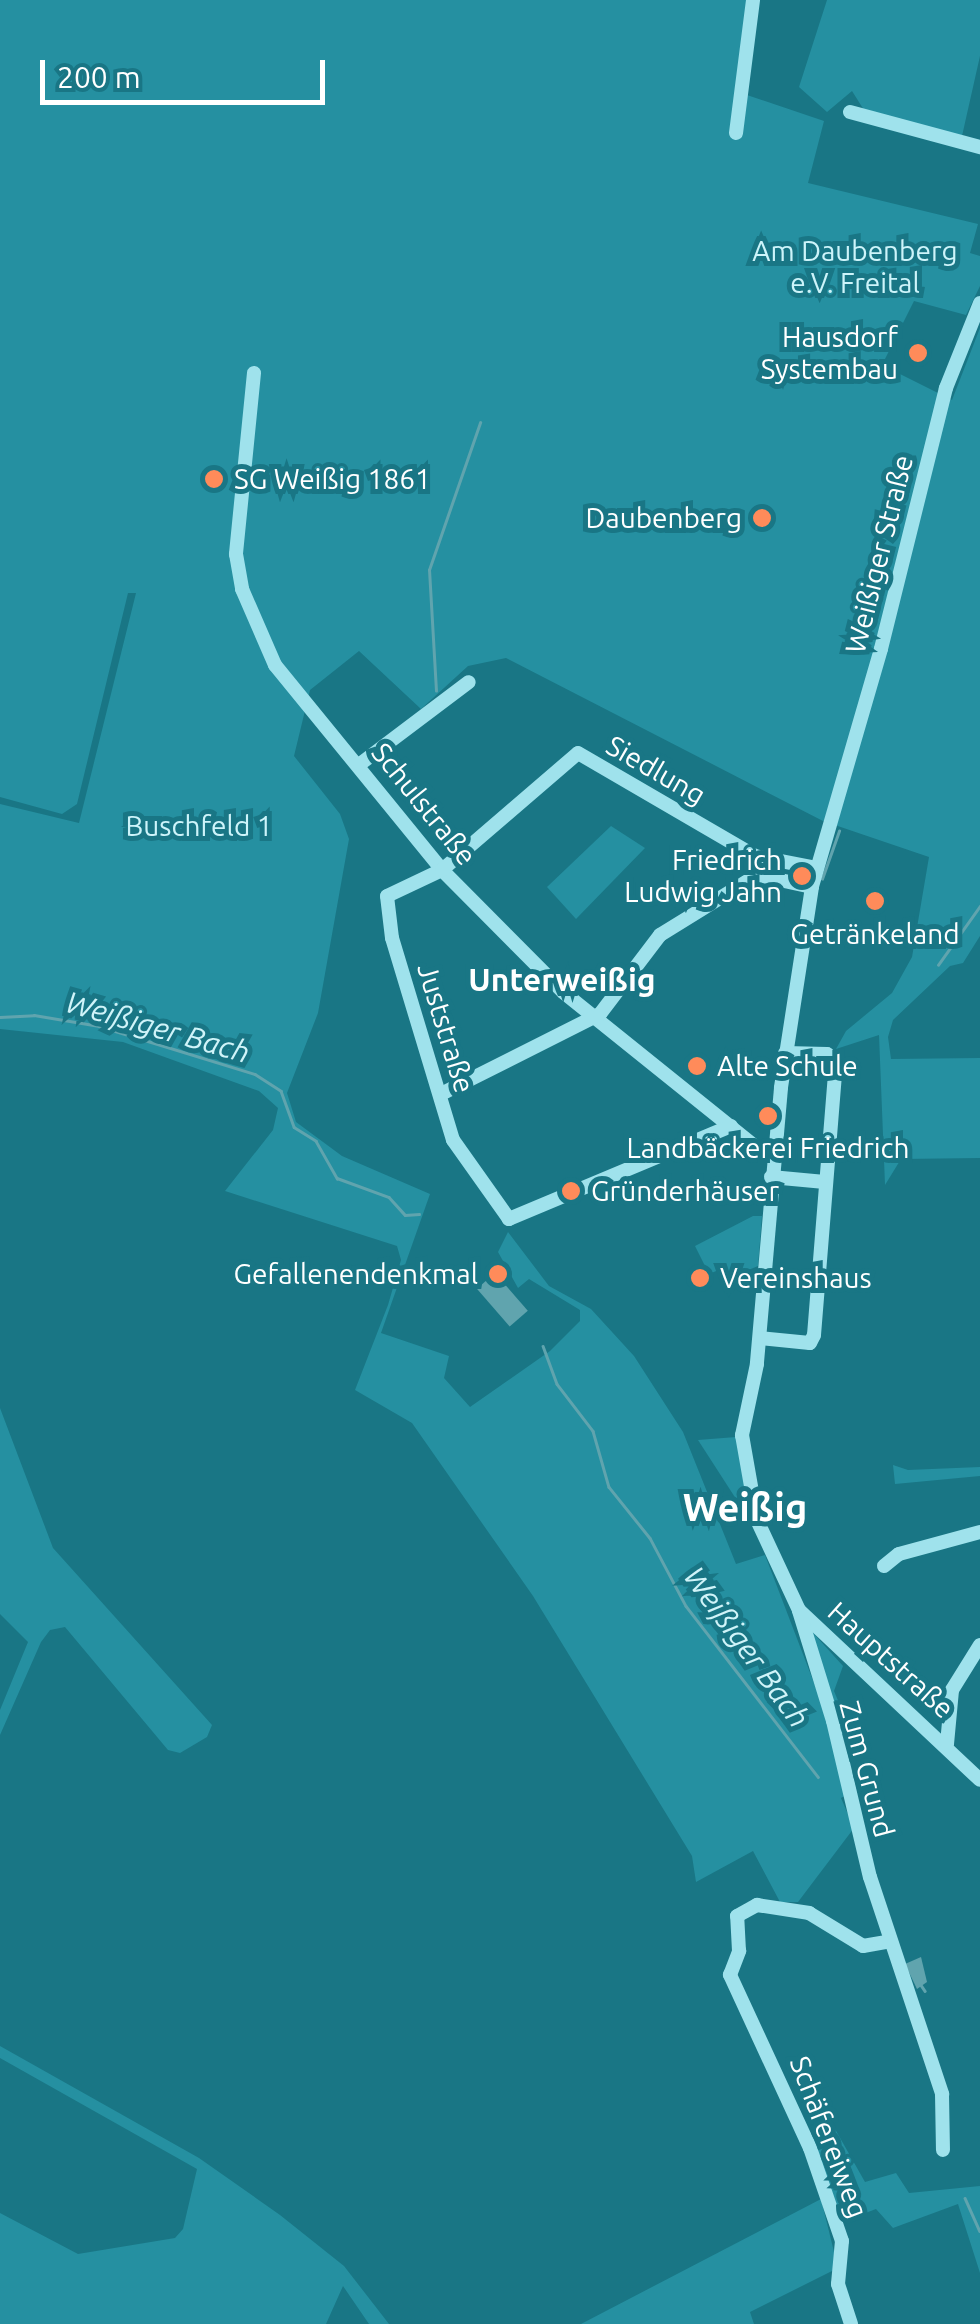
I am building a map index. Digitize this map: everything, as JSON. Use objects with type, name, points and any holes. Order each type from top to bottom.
[{"type":"street","points":[[736,133],[754,0]]},
{"type":"street","points":[[850,112],[980,148]]},
{"type":"street","name":"Weißiger Straße","points":[[831,820],[946,388],[980,304]]},
{"type":"street","name":"Schulstraße","points":[[254,374],[236,536],[242,589],[274,664],[360,764],[442,870],[594,1016],[731,1126],[774,1153]]},
{"type":"street","points":[[360,764],[470,682]]},
{"type":"street","name":"Siedlung","points":[[442,870],[578,753],[761,859],[816,868]]},
{"type":"street","name":"Hauptstraße","points":[[831,820],[812,887],[785,1053],[771,1177],[760,1338],[742,1435],[757,1520],[799,1610],[842,1658],[948,1744],[980,1780]]},
{"type":"street","points":[[441,1094],[594,1016],[670,926],[756,875],[761,859]]},
{"type":"street","name":"Juststraße","points":[[442,870],[392,891],[385,902],[459,1152],[508,1219],[731,1126]]},
{"type":"street","points":[[756,875],[812,887]]},
{"type":"street","points":[[760,1338],[814,1339],[836,1062],[827,1054],[785,1053]]},
{"type":"street","points":[[771,1177],[825,1182]]},
{"type":"street","points":[[884,1566],[899,1554],[980,1532]]},
{"type":"street","name":"Zum Grund","points":[[799,1610],[890,1941],[942,2094],[943,2150]]},
{"type":"street","points":[[948,1744],[952,1690],[980,1645]]},
{"type":"street","name":"Schäfereiweg","points":[[851,2324],[838,2284],[842,2241],[810,2148],[730,1976],[739,1951],[737,1916],[756,1905],[808,1913],[863,1946],[890,1941]]},
{"type":"green space","points":[[0,0],[750,0],[738,92],[824,121],[808,183],[978,224],[970,253],[980,256],[980,286],[966,315],[914,301],[882,365],[952,400],[980,328],[980,936],[963,963],[950,966],[893,1020],[888,1037],[891,1059],[980,1058],[980,1158],[901,1159],[885,1185],[879,1035],[836,1049],[846,1031],[892,993],[912,957],[929,857],[823,821],[506,658],[468,666],[421,709],[359,651],[310,690],[294,756],[340,814],[349,839],[318,1013],[287,1093],[296,1122],[342,1156],[430,1194],[381,1333],[449,1356],[444,1378],[470,1407],[550,1351],[580,1321],[580,1310],[529,1279],[518,1288],[498,1252],[508,1232],[549,1286],[591,1309],[634,1356],[683,1432],[736,1564],[765,1555],[832,1730],[848,1794],[841,1798],[854,1828],[798,1902],[780,1902],[753,1851],[696,1882],[692,1856],[533,1596],[412,1423],[355,1390],[401,1260],[397,1246],[225,1191],[273,1130],[278,1108],[259,1091],[123,1042],[0,1029],[0,804],[79,823],[136,593],[128,593],[77,804],[62,814],[0,797]]},
{"type":"green space","points":[[827,0],[980,0],[980,56],[962,136],[869,118],[852,91],[827,112],[799,87]]},
{"type":"green space","points":[[611,826],[645,848],[576,919],[547,887]]},
{"type":"green space","points":[[753,1216],[762,1216],[758,1266],[727,1279],[721,1269],[709,1274],[695,1246]]},
{"type":"green space","points":[[0,1408],[53,1548],[212,1725],[207,1737],[180,1753],[168,1750],[65,1627],[50,1630],[41,1642],[0,1735],[0,1710],[28,1642],[0,1614]]},
{"type":"green space","points":[[736,1437],[752,1517],[749,1519],[698,1440]]},
{"type":"green space","points":[[893,1465],[908,1470],[980,1467],[980,1476],[895,1484]]},
{"type":"green space","points":[[805,1624],[843,1666],[834,1691],[860,1753],[849,1757]]},
{"type":"green space","points":[[0,2046],[199,2158],[280,2215],[344,2266],[389,2324],[369,2324],[343,2286],[326,2324],[0,2324],[0,2213],[78,2254],[175,2238],[183,2229],[197,2169],[0,2058]]},
{"type":"green space","points":[[835,2129],[865,2182],[896,2173],[909,2193],[980,2186],[980,2273],[958,2204],[893,2228],[876,2209],[842,2222],[813,2139]]},
{"type":"green space","points":[[821,2199],[838,2268],[750,2312],[754,2324],[581,2324]]},
{"type":"shaded area","points":[[495,1273],[528,1311],[510,1326],[477,1289]]},
{"type":"shaded area","points":[[921,1957],[927,1982],[917,1989],[905,1964]]},
{"type":"waterway","points":[[436,691],[429,570],[480,423]]},
{"type":"waterway","points":[[822,879],[839,831]]},
{"type":"waterway","points":[[938,965],[980,906]]},
{"type":"waterway","name":"Weißiger Bach","points":[[0,1017],[34,1015],[99,1026],[255,1074],[281,1091],[294,1127],[316,1141],[337,1178],[389,1197],[405,1215],[419,1214]]},
{"type":"waterway","name":"Weißiger Bach","points":[[543,1346],[557,1384],[593,1431],[609,1487],[650,1538],[686,1606],[818,1777]]},
{"type":"waterway","points":[[921,1985],[925,1991]]},
{"type":"waterway","points":[[965,2198],[980,2231]]},
{"type":"place","name":"Hausdorf Systembau","points":[[918,353]]},
{"type":"place","name":"SG Weißig 1861","points":[[214,479]]},
{"type":"place","name":"Daubenberg","points":[[762,518]]},
{"type":"place","name":"Friedrich Ludwig Jahn","points":[[802,876]]},
{"type":"place","name":"Getränkeland","points":[[875,901]]},
{"type":"place","name":"Alte Schule","points":[[697,1066]]},
{"type":"place","name":"Landbäckerei Friedrich","points":[[768,1116]]},
{"type":"place","name":"Gründerhäuser","points":[[571,1191]]},
{"type":"place","name":"Gefallenendenkmal","points":[[498,1274]]},
{"type":"place","name":"Vereinshaus","points":[[700,1278]]},
{"type":"district","name":"Unterweißig","points":[[562,979]]},
{"type":"district","name":"Weißig","points":[[745,1508]]},
{"type":"park label","name":"Am Daubenberg e.V. Freital","points":[[855,267]]},
{"type":"park label","name":"Buschfeld 1","points":[[199,826]]}]
